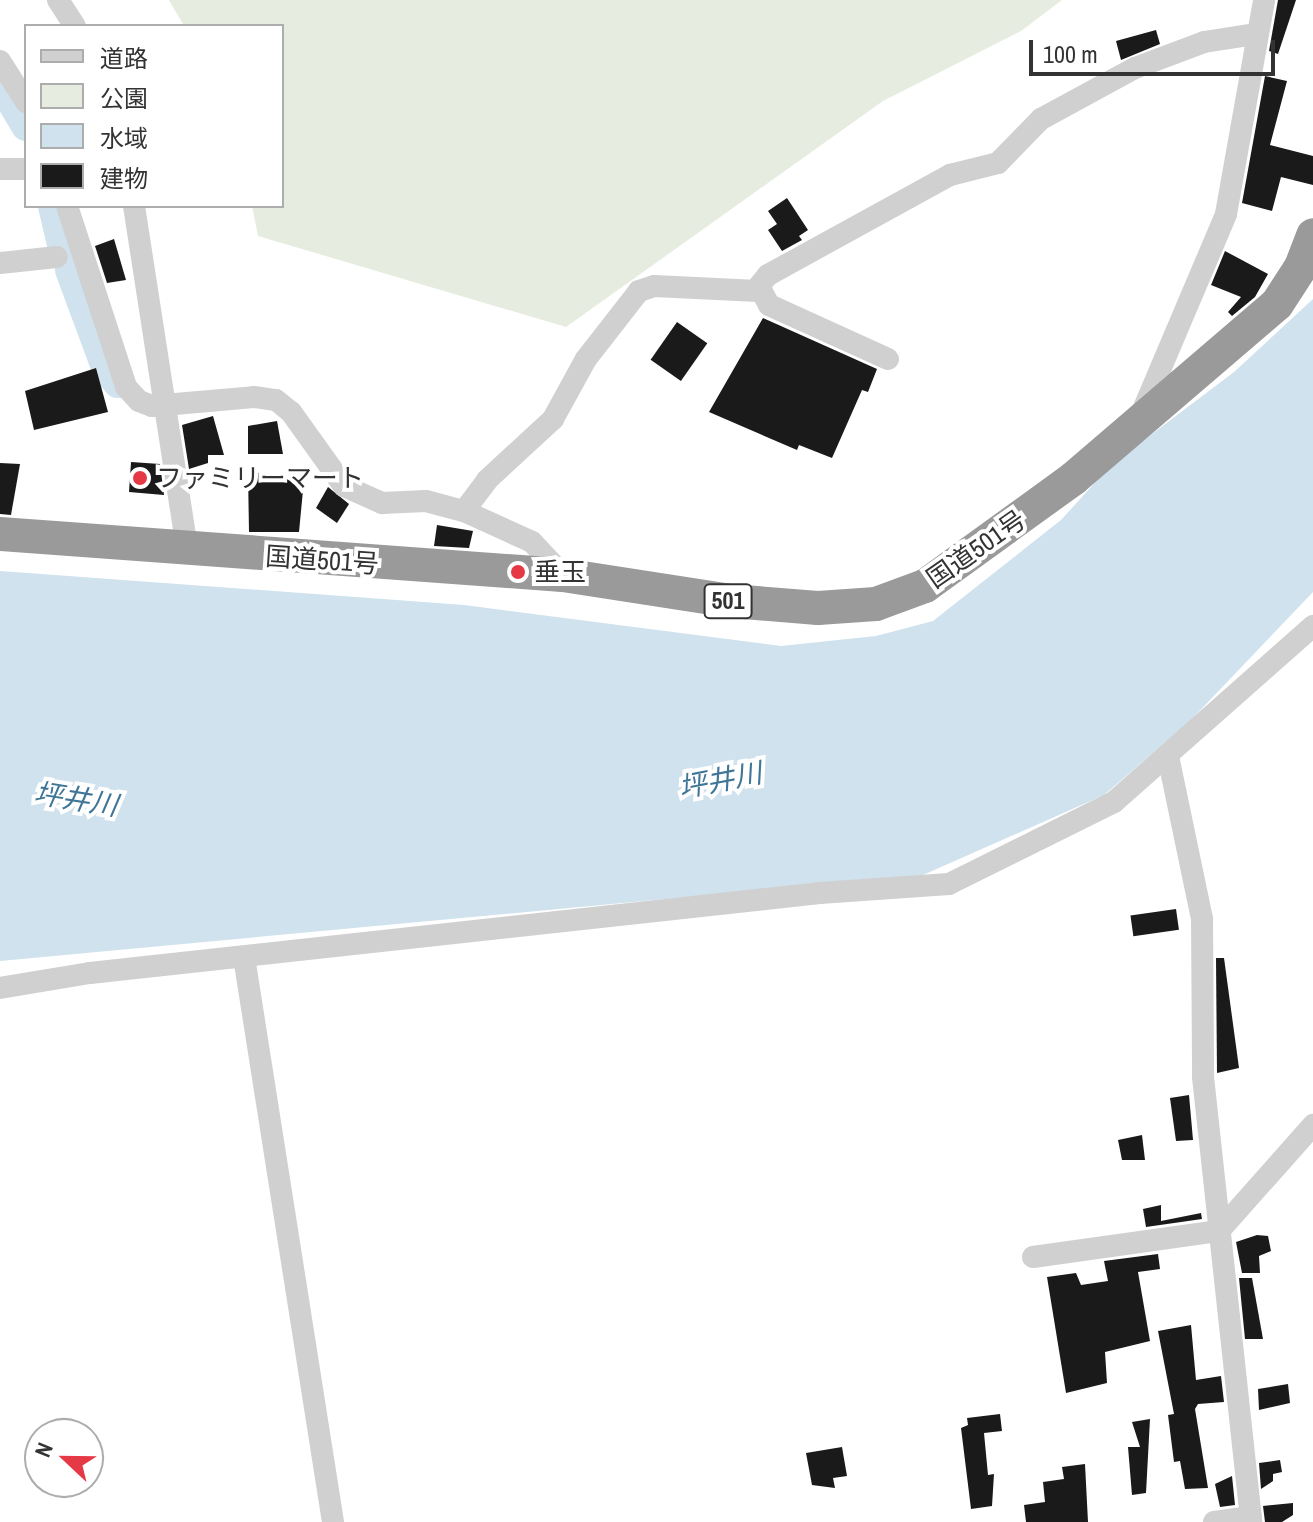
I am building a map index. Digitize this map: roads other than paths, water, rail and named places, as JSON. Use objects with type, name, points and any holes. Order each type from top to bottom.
[{"type":"highway","name":"国道501号","points":[[0,534],[563,575],[731,601],[818,608],[876,604],[925,586],[978,552],[1074,478],[1140,417],[1277,304],[1301,267],[1313,235]]},
{"type":"street","points":[[58,0],[74,24]]},
{"type":"street","points":[[1140,417],[1226,214],[1264,0]]},
{"type":"street","points":[[758,291],[768,275],[950,175],[998,163],[1041,119],[1135,68],[1204,42],[1256,34]]},
{"type":"street","points":[[1,64],[24,99]]},
{"type":"street","points":[[0,169],[24,169]]},
{"type":"street","points":[[68,208],[126,387],[139,401],[168,405],[254,397],[276,400],[291,412],[325,466],[351,491],[382,503],[426,501],[464,511],[532,542],[563,575]]},
{"type":"street","points":[[134,208],[168,405],[187,549]]},
{"type":"street","points":[[0,263],[57,257]]},
{"type":"street","points":[[464,511],[487,480],[553,419],[586,359],[639,291],[654,286],[758,291],[769,305],[888,359]]},
{"type":"street","points":[[0,988],[244,957],[820,893],[949,884],[1114,802],[1313,626]]},
{"type":"street","points":[[1168,756],[1202,919],[1203,1077],[1251,1519],[1214,1522]]},
{"type":"street","points":[[244,957],[333,1522]]},
{"type":"street","points":[[1033,1257],[1219,1231],[1313,1125]]},
{"type":"water","name":"坪井川","points":[[1313,299],[1313,592],[1189,722],[1104,795],[923,875],[0,961],[0,571],[464,605],[781,646],[876,636],[933,621],[1061,520],[1111,465],[1234,372]]},
{"type":"waterway","points":[[0,82],[24,123]]},
{"type":"waterway","points":[[53,208],[64,253]]},
{"type":"waterway","points":[[70,270],[107,370],[118,383]]},
{"type":"place","name":"ファミリーマート","points":[[140,478]]},
{"type":"place","name":"垂玉","points":[[518,572]]}]
